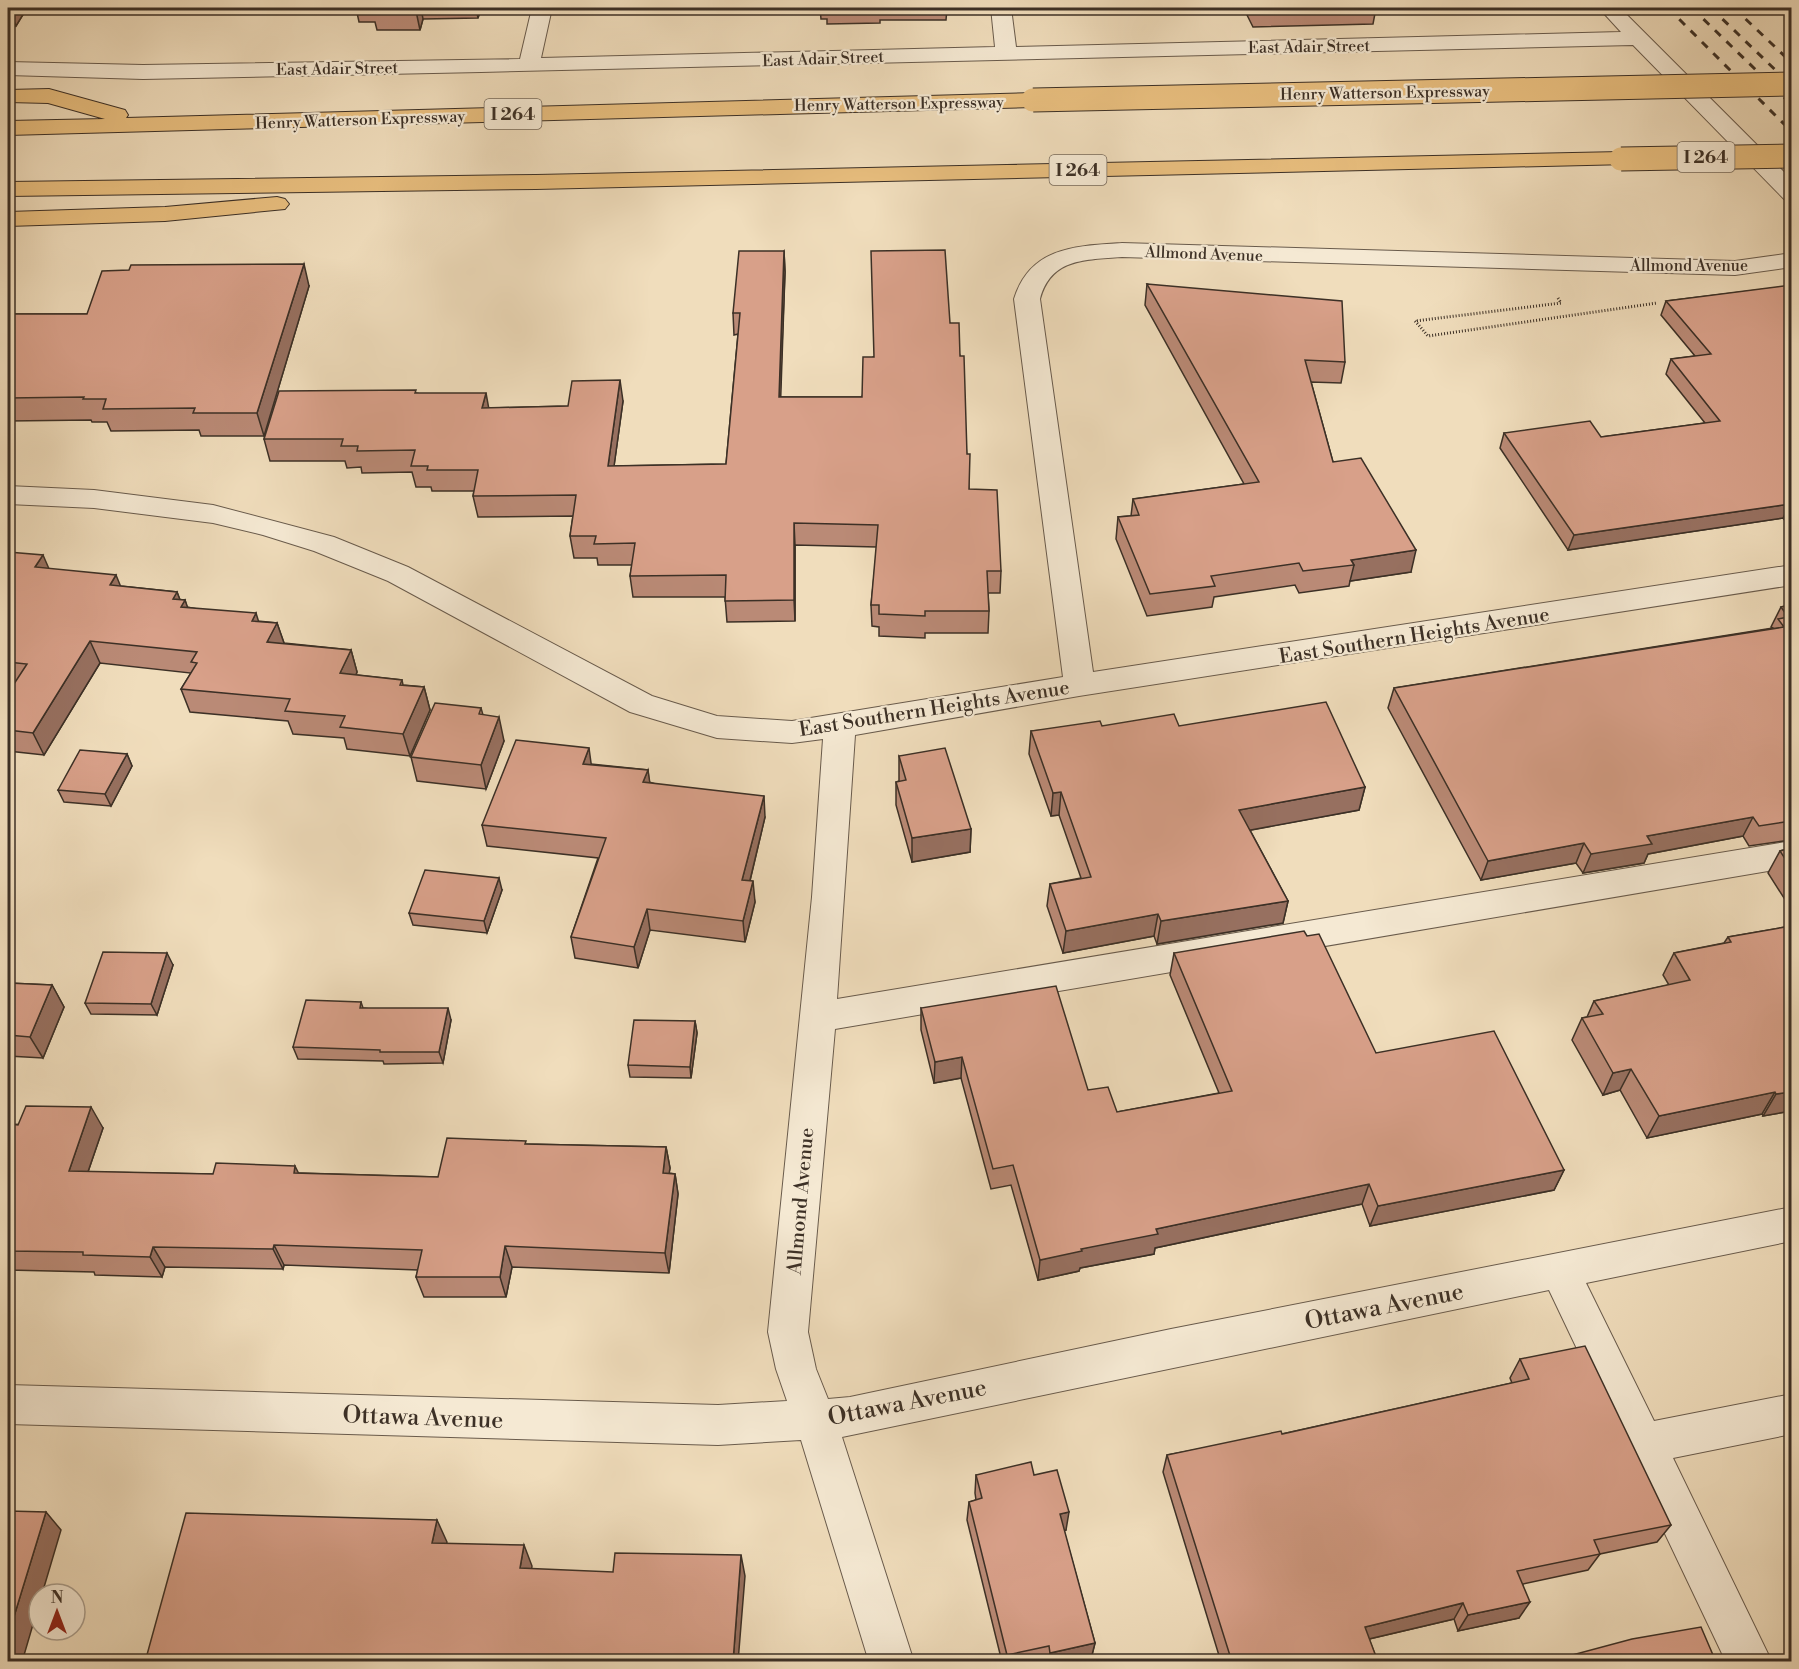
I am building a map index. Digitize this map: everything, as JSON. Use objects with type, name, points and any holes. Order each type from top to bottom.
[{"type":"highway","points":[[1727,84],[1791,64]]},
{"type":"highway","name":"Henry Watterson Expressway","points":[[8,128],[1033,100],[1791,84]]},
{"type":"highway","points":[[8,96],[49,96],[154,125]]},
{"type":"highway","name":"I 264","points":[[8,189],[536,182],[1791,156]]},
{"type":"highway","points":[[8,219],[165,214],[536,182]]},
{"type":"street","points":[[529,65],[542,8]]},
{"type":"street","points":[[1001,8],[1006,52]]},
{"type":"street","points":[[1609,8],[1791,194]]},
{"type":"street","name":"East Adair Street","points":[[8,69],[143,72],[529,65],[1639,38]]},
{"type":"street","name":"Allmond Avenue","points":[[1079,685],[1027,299],[1033,279],[1054,261],[1086,253],[1122,250],[1725,267],[1791,260]]},
{"type":"street","name":"East Southern Heights Avenue","points":[[8,495],[94,499],[213,514],[268,527],[324,544],[398,574],[641,704],[683,719],[717,727],[792,732],[840,726],[1079,685],[1449,630],[1791,575]]},
{"type":"street","name":"Allmond Avenue","points":[[840,726],[818,1017],[788,1332],[796,1369],[830,1461],[892,1662]]},
{"type":"street","points":[[818,1017],[1791,854]]},
{"type":"street","name":"Ottawa Avenue","points":[[8,1405],[718,1425],[850,1417],[1171,1348],[1791,1224]]},
{"type":"street","points":[[1560,1271],[1750,1662]]},
{"type":"street","points":[[1645,1443],[1791,1414]]},
{"type":"path","points":[[1530,308],[1415,321],[1428,336],[1663,303]]},
{"type":"building","points":[[374,8],[417,8],[416,11],[373,11]]},
{"type":"building","points":[[1255,8],[1302,8],[1256,9]]},
{"type":"building","points":[[945,250],[950,323],[959,323],[960,356],[964,356],[967,454],[970,454],[969,489],[997,490],[1001,571],[987,571],[989,611],[925,611],[925,616],[879,614],[879,605],[871,605],[878,525],[794,523],[794,600],[725,601],[726,575],[630,576],[635,543],[594,544],[596,536],[570,536],[576,495],[473,496],[478,470],[427,470],[428,466],[411,466],[415,450],[357,451],[358,446],[341,446],[343,439],[264,439],[279,391],[416,390],[415,393],[486,393],[482,408],[568,406],[572,381],[620,380],[608,466],[726,464],[740,313],[733,313],[739,251],[784,251],[779,397],[862,397],[863,357],[874,357],[871,251]]},
{"type":"building","points":[[304,264],[257,413],[193,413],[195,408],[103,409],[106,399],[83,399],[84,397],[8,398],[8,314],[87,314],[102,271],[129,270],[131,265]]},
{"type":"building","points":[[1147,284],[1342,301],[1345,362],[1305,360],[1333,462],[1361,458],[1416,550],[1351,560],[1354,565],[1303,571],[1299,563],[1211,576],[1215,586],[1150,594],[1118,517],[1139,515],[1133,499],[1259,482]]},
{"type":"building","points":[[1791,285],[1791,506],[1790,504],[1574,535],[1504,433],[1590,421],[1601,437],[1720,421],[1671,359],[1711,354],[1666,301]]},
{"type":"building","points":[[8,552],[43,555],[35,567],[116,575],[110,585],[177,592],[173,599],[185,600],[181,607],[256,613],[252,621],[277,623],[267,642],[351,650],[340,673],[402,680],[400,685],[424,687],[403,734],[340,727],[345,716],[285,711],[290,699],[181,689],[197,663],[191,662],[197,652],[90,641],[33,733],[8,730],[8,693],[27,664],[8,662]]},
{"type":"building","points":[[1791,605],[1791,821],[1759,826],[1753,817],[1647,836],[1652,844],[1591,854],[1584,843],[1488,861],[1394,688],[1784,627],[1778,619],[1788,617],[1781,607]]},
{"type":"building","points":[[1326,702],[1365,787],[1239,810],[1288,901],[1161,921],[1158,914],[1066,931],[1050,884],[1091,877],[1061,792],[1053,793],[1031,731],[1100,721],[1102,726],[1174,714],[1179,726]]},
{"type":"building","points":[[435,703],[481,708],[479,714],[499,717],[481,765],[411,757]]},
{"type":"building","points":[[516,740],[589,748],[583,764],[648,770],[643,782],[764,796],[742,880],[753,881],[743,921],[647,909],[634,947],[571,937],[606,838],[482,825]]},
{"type":"building","points":[[945,748],[971,829],[912,838],[896,782],[906,780],[899,756]]},
{"type":"building","points":[[80,750],[127,754],[105,794],[58,790]]},
{"type":"building","points":[[1791,848],[1791,868],[1780,851]]},
{"type":"building","points":[[425,870],[499,878],[484,921],[409,913]]},
{"type":"building","points":[[1791,926],[1791,1092],[1776,1094],[1775,1092],[1659,1116],[1631,1069],[1613,1073],[1582,1018],[1603,1014],[1594,1001],[1690,980],[1674,953],[1731,942],[1728,937]]},
{"type":"building","points":[[1304,931],[1307,936],[1319,934],[1376,1053],[1494,1031],[1564,1170],[1378,1206],[1369,1184],[1156,1229],[1158,1234],[1081,1249],[1082,1251],[1040,1260],[1013,1165],[993,1169],[962,1057],[935,1062],[921,1008],[1056,986],[1088,1090],[1108,1087],[1117,1112],[1232,1091],[1174,953]]},
{"type":"building","points":[[103,952],[167,953],[151,1004],[85,1003]]},
{"type":"building","points":[[8,983],[52,985],[30,1037],[8,1035]]},
{"type":"building","points":[[306,1000],[361,1002],[360,1008],[448,1008],[439,1052],[380,1052],[380,1050],[293,1047]]},
{"type":"building","points":[[634,1020],[695,1021],[690,1067],[628,1065]]},
{"type":"building","points":[[26,1106],[91,1107],[69,1171],[213,1174],[216,1163],[295,1166],[294,1173],[438,1177],[447,1138],[526,1141],[525,1144],[666,1147],[663,1173],[675,1174],[665,1253],[505,1246],[500,1277],[416,1277],[422,1250],[274,1245],[273,1249],[153,1247],[150,1257],[83,1255],[83,1252],[8,1251],[8,1124],[18,1125]]},
{"type":"building","points":[[1585,1346],[1671,1525],[1594,1540],[1600,1554],[1517,1571],[1530,1602],[1468,1615],[1463,1603],[1365,1627],[1378,1662],[1232,1662],[1167,1455],[1281,1431],[1282,1434],[1529,1379],[1520,1359]]},
{"type":"building","points":[[1031,1462],[1034,1475],[1057,1470],[1069,1512],[1060,1514],[1095,1643],[1050,1653],[1049,1646],[1007,1655],[969,1502],[982,1498],[976,1475]]},
{"type":"building","points":[[8,1511],[46,1512],[8,1636]]},
{"type":"building","points":[[186,1513],[437,1520],[432,1543],[524,1545],[520,1568],[613,1572],[615,1553],[741,1555],[733,1662],[145,1662]]},
{"type":"building","points":[[1701,1627],[1716,1662],[1562,1662],[1561,1658],[1632,1639]]},
{"type":"railway","points":[[1668,8],[1792,132]]},
{"type":"railway","points":[[1692,8],[1792,105]]},
{"type":"railway","points":[[1711,8],[1792,86]]},
{"type":"railway","points":[[1734,8],[1792,63]]}]
